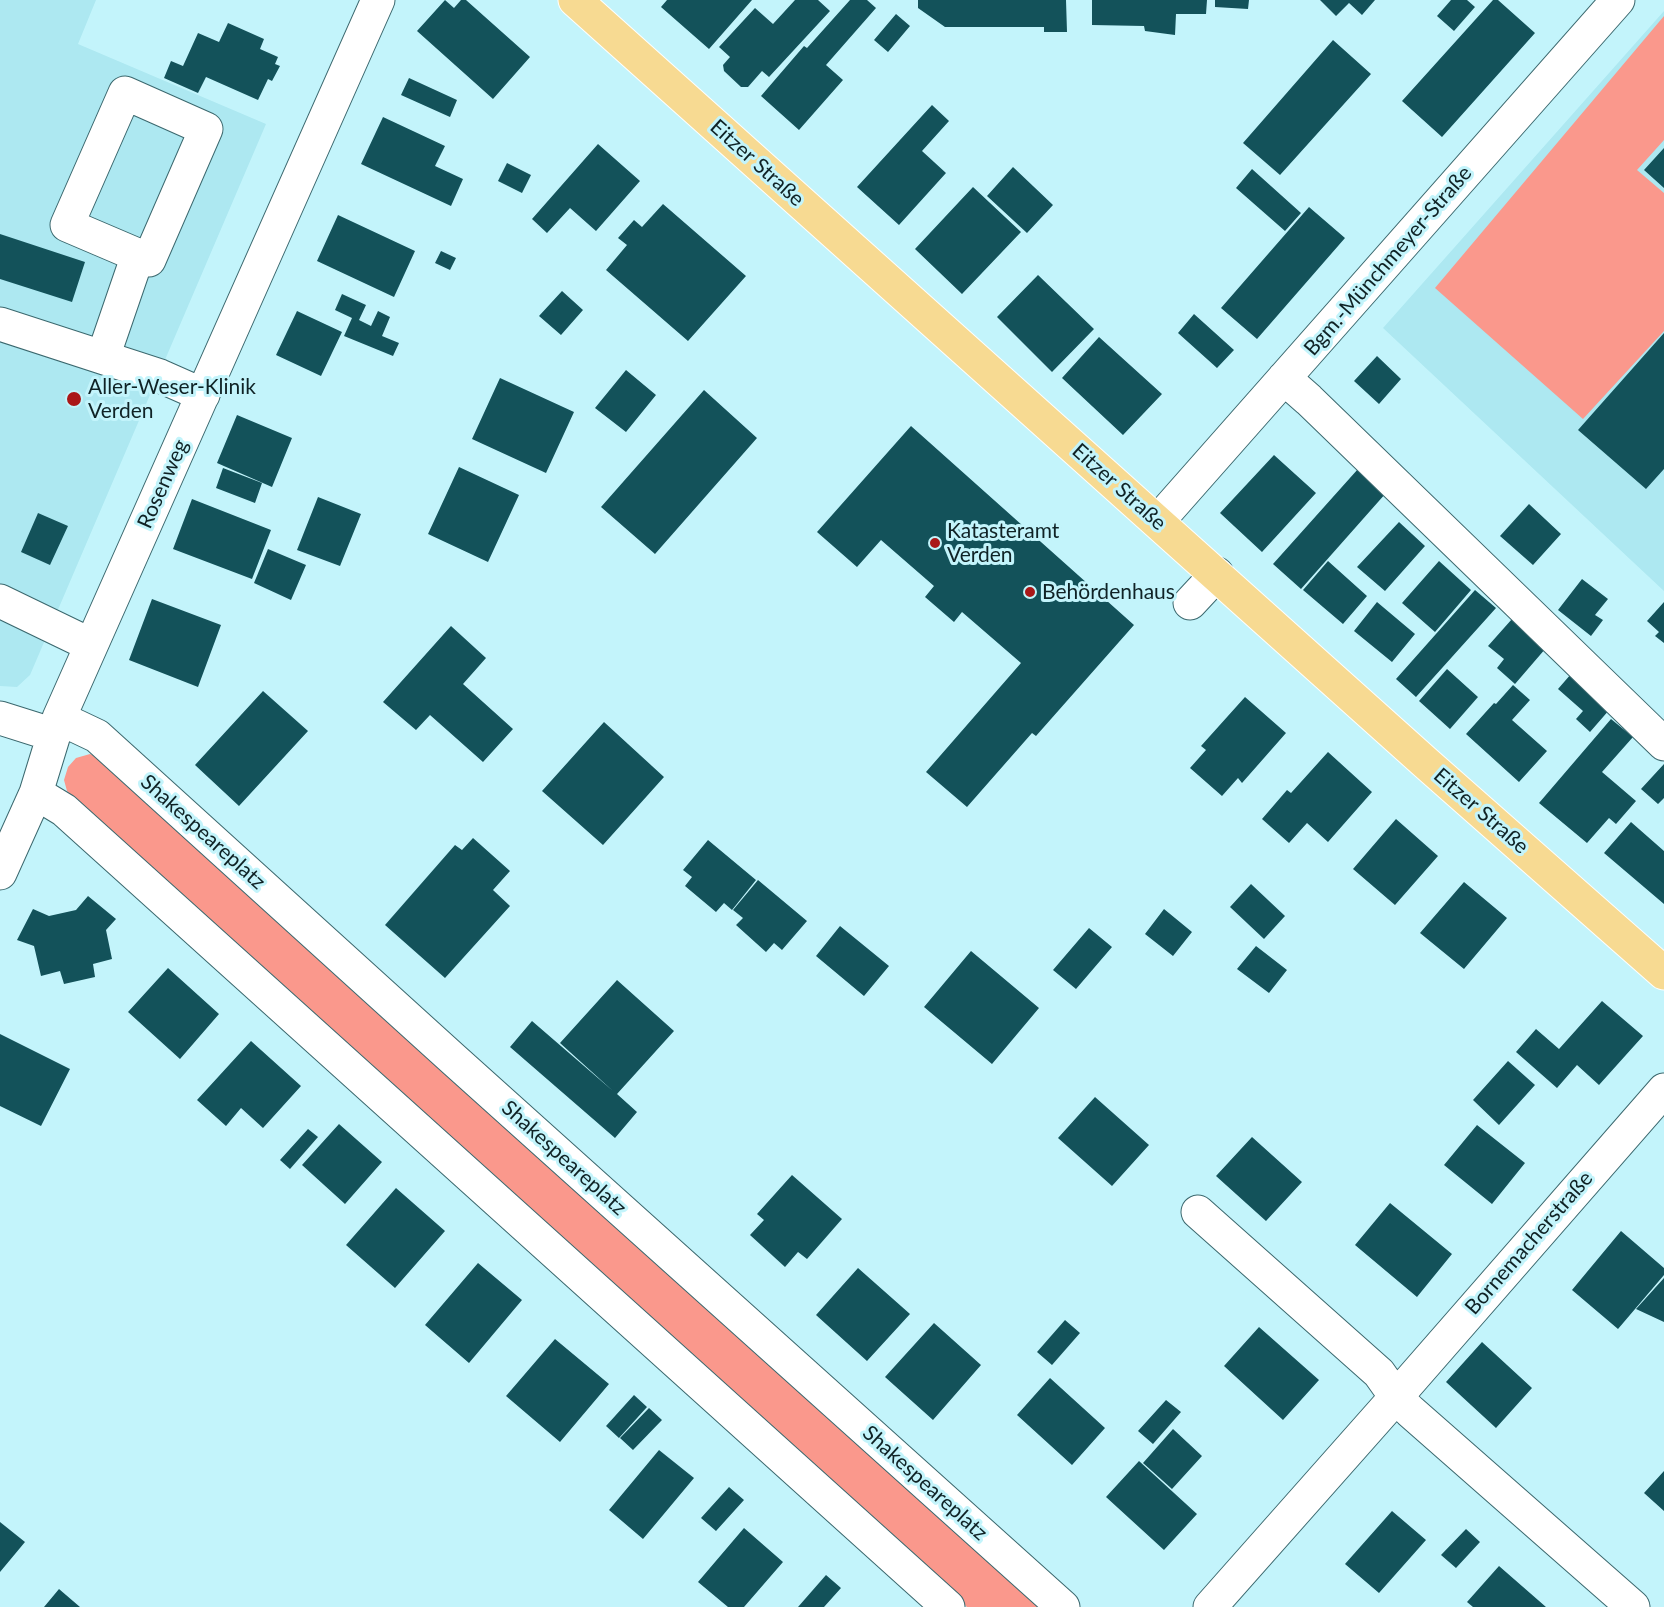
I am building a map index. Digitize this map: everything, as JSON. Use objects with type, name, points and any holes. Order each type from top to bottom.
[{"type":"main road","name":"Eitzer Straße","points":[[575,0],[1418,756],[1664,973]]},
{"type":"street","name":"Rosenweg","points":[[0,873],[36,793],[56,726],[378,0]]},
{"type":"street","name":"Bgm.-Münchmeyer-Straße","points":[[1158,521],[1618,0]]},
{"type":"street","points":[[125,93],[206,129],[149,260],[138,255],[67,225],[125,93]]},
{"type":"street","points":[[103,357],[138,255]]},
{"type":"street","points":[[0,324],[160,376],[203,395]]},
{"type":"street","points":[[1284,378],[1664,744]]},
{"type":"street","points":[[1190,603],[1216,574]]},
{"type":"street","points":[[0,601],[92,645]]},
{"type":"street","name":"Shakespeareplatz","points":[[0,718],[56,726],[97,736],[1063,1607]]},
{"type":"street","points":[[36,793],[64,810],[948,1607]]},
{"type":"street","name":"Bornemacherstraße","points":[[1210,1607],[1664,1089]]},
{"type":"street","points":[[1198,1212],[1379,1373],[1396,1397],[1633,1607]]},
{"type":"shaded area","name":"Aller-Weser-Klinik Verden","points":[[0,0],[96,0],[78,44],[266,124],[30,675],[17,687],[0,686]]},
{"type":"shaded area","points":[[1664,11],[1664,591],[1383,328]]},
{"type":"shaded area","points":[[1664,16],[1664,140],[1637,170],[1664,193],[1664,331],[1583,419],[1435,288]]},
{"type":"shaded area","points":[[90,754],[104,759],[1046,1607],[967,1607],[74,799],[67,791],[64,780],[68,767],[76,758]]},
{"type":"building","points":[[445,0],[454,8],[461,0],[466,0],[530,57],[493,99],[417,31]]},
{"type":"building","points":[[667,0],[752,0],[709,49],[661,7]]},
{"type":"building","points":[[795,0],[818,0],[830,11],[769,77],[762,71],[748,87],[741,87],[724,71],[723,65],[730,57],[719,47],[755,8],[773,24]]},
{"type":"building","points":[[850,0],[867,0],[876,8],[826,65],[843,80],[799,130],[761,96],[804,46],[807,48]]},
{"type":"building","points":[[918,0],[1066,0],[1067,32],[1044,32],[1044,27],[945,27],[918,8]]},
{"type":"building","points":[[1092,0],[1207,0],[1206,14],[1176,14],[1175,35],[1145,31],[1144,26],[1092,25]]},
{"type":"building","points":[[1215,0],[1249,0],[1248,9],[1215,7]]},
{"type":"building","points":[[1320,0],[1375,0],[1362,15],[1349,3],[1336,16]]},
{"type":"building","points":[[1451,0],[1467,0],[1475,7],[1454,31],[1437,16]]},
{"type":"building","points":[[1493,0],[1498,0],[1535,33],[1442,137],[1402,101]]},
{"type":"building","points":[[896,14],[910,26],[888,52],[874,40]]},
{"type":"building","points":[[228,23],[264,39],[260,49],[278,57],[275,64],[280,66],[272,81],[268,79],[258,100],[206,77],[198,93],[164,78],[171,61],[183,66],[198,33],[219,42]]},
{"type":"building","points":[[1333,40],[1371,74],[1280,175],[1243,143]]},
{"type":"building","points":[[409,78],[457,100],[450,117],[401,95]]},
{"type":"building","points":[[932,105],[949,121],[922,151],[946,173],[899,225],[857,187]]},
{"type":"building","points":[[383,117],[445,146],[435,166],[463,179],[451,206],[361,164]]},
{"type":"building","points":[[598,144],[640,181],[596,231],[570,208],[547,233],[532,219]]},
{"type":"building","points":[[1664,148],[1664,188],[1644,170]]},
{"type":"building","points":[[507,163],[531,175],[522,193],[498,181]]},
{"type":"building","points":[[1013,167],[1053,205],[1027,233],[987,196]]},
{"type":"building","points":[[1252,169],[1301,213],[1285,231],[1236,188]]},
{"type":"building","points":[[973,187],[1021,232],[962,294],[915,249]]},
{"type":"building","points":[[663,204],[746,276],[688,341],[606,270],[627,245],[618,238],[634,220],[642,227]]},
{"type":"building","points":[[1309,207],[1345,238],[1257,339],[1221,308]]},
{"type":"building","points":[[338,215],[415,251],[394,297],[317,261]]},
{"type":"building","points":[[0,234],[85,262],[72,302],[0,279]]},
{"type":"building","points":[[441,251],[456,258],[450,270],[435,263]]},
{"type":"building","points":[[1038,275],[1094,329],[1052,372],[997,317]]},
{"type":"building","points":[[562,291],[583,310],[561,335],[539,316]]},
{"type":"building","points":[[342,294],[366,305],[359,320],[371,326],[378,311],[390,317],[382,336],[399,343],[393,356],[344,336],[352,318],[335,310]]},
{"type":"building","points":[[297,311],[342,332],[321,376],[276,355]]},
{"type":"building","points":[[1194,314],[1234,350],[1217,368],[1178,333]]},
{"type":"building","points":[[1664,333],[1664,469],[1646,489],[1578,430]]},
{"type":"building","points":[[1099,337],[1162,394],[1123,435],[1062,378]]},
{"type":"building","points":[[1377,356],[1401,379],[1379,404],[1354,381]]},
{"type":"building","points":[[626,370],[656,395],[626,432],[595,408]]},
{"type":"building","points":[[500,378],[574,412],[546,473],[472,439]]},
{"type":"building","points":[[704,390],[757,438],[655,554],[601,507]]},
{"type":"building","points":[[237,415],[292,438],[272,487],[217,463]]},
{"type":"building","points":[[911,426],[1134,625],[1036,736],[1032,733],[967,807],[926,772],[1021,663],[962,612],[954,622],[925,597],[934,586],[881,540],[857,567],[817,532]]},
{"type":"building","points":[[1274,455],[1316,493],[1262,552],[1220,513]]},
{"type":"building","points":[[459,467],[519,495],[488,562],[428,534]]},
{"type":"building","points":[[223,468],[262,483],[255,503],[216,488]]},
{"type":"building","points":[[1358,469],[1386,493],[1301,589],[1273,564]]},
{"type":"building","points":[[318,497],[361,514],[340,566],[297,550]]},
{"type":"building","points":[[192,499],[271,530],[252,579],[173,549]]},
{"type":"building","points":[[1529,504],[1561,534],[1533,565],[1500,536]]},
{"type":"building","points":[[38,513],[68,526],[50,565],[21,552]]},
{"type":"building","points":[[1399,522],[1425,546],[1385,591],[1357,567]]},
{"type":"building","points":[[268,549],[306,565],[291,600],[254,583]]},
{"type":"building","points":[[1328,561],[1367,596],[1343,624],[1303,590]]},
{"type":"building","points":[[1439,561],[1471,590],[1435,632],[1402,603]]},
{"type":"building","points":[[1582,579],[1608,599],[1595,615],[1603,620],[1591,636],[1558,610]]},
{"type":"building","points":[[1475,590],[1496,608],[1416,697],[1396,679]]},
{"type":"building","points":[[152,599],[221,625],[198,687],[129,660]]},
{"type":"building","points":[[1377,602],[1415,634],[1392,662],[1354,631]]},
{"type":"building","points":[[1664,602],[1664,643],[1655,636],[1659,632],[1647,621]]},
{"type":"building","points":[[1512,619],[1546,648],[1515,684],[1497,668],[1504,659],[1488,646]]},
{"type":"building","points":[[451,626],[486,658],[463,684],[513,729],[483,762],[430,715],[416,730],[383,702]]},
{"type":"building","points":[[1447,669],[1478,697],[1450,729],[1419,701]]},
{"type":"building","points":[[1571,674],[1610,709],[1590,732],[1576,719],[1583,711],[1558,689]]},
{"type":"building","points":[[1513,685],[1530,700],[1512,720],[1547,751],[1519,782],[1466,734]]},
{"type":"building","points":[[263,691],[308,731],[239,806],[195,765]]},
{"type":"building","points":[[1245,697],[1286,733],[1242,783],[1238,778],[1222,796],[1190,768],[1206,750],[1201,746]]},
{"type":"building","points":[[1611,719],[1633,737],[1602,772],[1636,801],[1616,824],[1609,818],[1587,843],[1539,803]]},
{"type":"building","points":[[604,722],[664,777],[603,845],[542,791]]},
{"type":"building","points":[[1328,752],[1372,792],[1328,842],[1307,823],[1289,843],[1262,819],[1287,790],[1291,793]]},
{"type":"building","points":[[1664,764],[1664,798],[1658,804],[1641,789]]},
{"type":"building","points":[[1396,819],[1438,856],[1395,905],[1353,869]]},
{"type":"building","points":[[1631,822],[1664,851],[1664,904],[1604,853]]},
{"type":"building","points":[[473,838],[510,871],[493,890],[510,906],[445,978],[385,925],[455,845],[462,850]]},
{"type":"building","points":[[708,840],[756,880],[732,910],[724,903],[716,912],[685,886],[692,877],[683,870]]},
{"type":"building","points":[[758,880],[807,921],[782,950],[774,943],[766,952],[736,925],[743,918],[733,910]]},
{"type":"building","points":[[1464,882],[1507,918],[1464,969],[1420,933]]},
{"type":"building","points":[[1251,884],[1285,916],[1264,939],[1230,907]]},
{"type":"building","points":[[88,896],[116,919],[106,930],[112,959],[93,964],[95,977],[64,984],[60,971],[41,976],[34,946],[17,940],[33,909],[49,916],[76,910]]},
{"type":"building","points":[[1164,909],[1192,932],[1173,956],[1145,934]]},
{"type":"building","points":[[840,926],[889,966],[864,996],[816,956]]},
{"type":"building","points":[[1089,928],[1112,947],[1076,989],[1053,970]]},
{"type":"building","points":[[1256,946],[1287,970],[1269,993],[1237,969]]},
{"type":"building","points":[[971,951],[1039,1008],[992,1064],[924,1007]]},
{"type":"building","points":[[168,968],[219,1014],[180,1059],[128,1012]]},
{"type":"building","points":[[617,980],[674,1031],[617,1094],[637,1112],[615,1138],[510,1047],[532,1021],[613,1091],[560,1043]]},
{"type":"building","points":[[1602,1001],[1643,1036],[1599,1085],[1577,1065],[1557,1088],[1516,1052],[1536,1029],[1559,1049]]},
{"type":"building","points":[[0,1034],[70,1069],[41,1126],[0,1106]]},
{"type":"building","points":[[251,1041],[301,1086],[263,1128],[241,1108],[226,1126],[197,1100]]},
{"type":"building","points":[[1508,1061],[1535,1085],[1499,1125],[1473,1100]]},
{"type":"building","points":[[1095,1097],[1149,1145],[1112,1186],[1058,1138]]},
{"type":"building","points":[[339,1124],[382,1162],[345,1204],[302,1165]]},
{"type":"building","points":[[1477,1125],[1525,1163],[1492,1204],[1444,1165]]},
{"type":"building","points":[[308,1129],[318,1137],[290,1169],[280,1160]]},
{"type":"building","points":[[1252,1137],[1302,1182],[1266,1221],[1216,1176]]},
{"type":"building","points":[[792,1175],[842,1219],[807,1259],[798,1252],[785,1267],[750,1235],[764,1220],[757,1214]]},
{"type":"building","points":[[396,1188],[445,1231],[395,1288],[346,1245]]},
{"type":"building","points":[[1390,1203],[1452,1254],[1417,1297],[1355,1245]]},
{"type":"building","points":[[1621,1231],[1664,1268],[1664,1275],[1618,1329],[1572,1290]]},
{"type":"building","points":[[478,1263],[522,1300],[469,1363],[425,1325]]},
{"type":"building","points":[[858,1268],[910,1314],[867,1361],[816,1315]]},
{"type":"building","points":[[1664,1278],[1664,1322],[1636,1309]]},
{"type":"building","points":[[1065,1320],[1080,1333],[1052,1365],[1037,1352]]},
{"type":"building","points":[[934,1323],[981,1365],[933,1420],[885,1377]]},
{"type":"building","points":[[1259,1327],[1319,1380],[1283,1420],[1224,1366]]},
{"type":"building","points":[[555,1339],[609,1384],[560,1442],[506,1396]]},
{"type":"building","points":[[1482,1342],[1532,1388],[1496,1428],[1446,1382]]},
{"type":"building","points":[[1050,1378],[1105,1428],[1072,1465],[1017,1415]]},
{"type":"building","points":[[634,1395],[647,1407],[619,1438],[606,1426]]},
{"type":"building","points":[[1166,1400],[1181,1412],[1153,1444],[1138,1431]]},
{"type":"building","points":[[649,1408],[662,1420],[633,1450],[620,1438]]},
{"type":"building","points":[[1173,1429],[1202,1456],[1172,1489],[1143,1463]]},
{"type":"building","points":[[659,1450],[694,1478],[643,1539],[609,1510]]},
{"type":"building","points":[[1139,1461],[1197,1514],[1164,1550],[1106,1497]]},
{"type":"building","points":[[1664,1471],[1664,1511],[1644,1493]]},
{"type":"building","points":[[729,1487],[744,1500],[716,1531],[701,1518]]},
{"type":"building","points":[[1392,1511],[1426,1540],[1379,1593],[1345,1564]]},
{"type":"building","points":[[0,1522],[25,1542],[0,1572]]},
{"type":"building","points":[[744,1528],[783,1562],[744,1607],[728,1607],[698,1582]]},
{"type":"building","points":[[1466,1529],[1480,1542],[1456,1568],[1441,1555]]},
{"type":"building","points":[[1499,1566],[1546,1607],[1473,1607],[1467,1602]]},
{"type":"building","points":[[826,1575],[841,1588],[824,1607],[798,1607]]},
{"type":"building","points":[[59,1589],[80,1607],[44,1607]]},
{"type":"place","name":"Aller-Weser-Klinik Verden","points":[[74,399]]},
{"type":"place","name":"Katasteramt Verden","points":[[935,543]]},
{"type":"place","name":"Behördenhaus","points":[[1030,592]]}]
